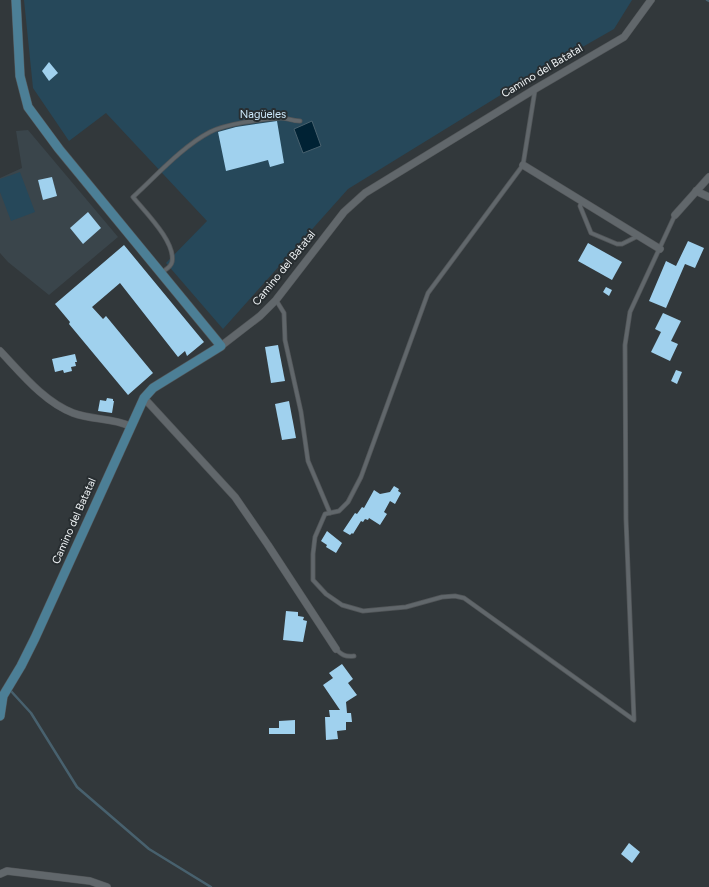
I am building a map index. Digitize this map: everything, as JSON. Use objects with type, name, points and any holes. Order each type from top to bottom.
[{"type":"street","points":[[16,0],[20,76],[28,107],[59,149],[221,346]]},
{"type":"street","name":"Camino del Batatal","points":[[1,695],[21,666],[35,638],[130,426],[144,398],[153,388],[221,346],[260,316],[276,300],[344,212],[366,193],[535,89],[624,37],[651,0]]},
{"type":"street","points":[[523,165],[660,249]]},
{"type":"street","points":[[675,215],[709,177]]},
{"type":"street","points":[[696,191],[709,198]]},
{"type":"street","points":[[0,351],[32,384],[59,406],[85,417],[122,422],[130,426]]},
{"type":"street","points":[[144,398],[235,497],[336,649]]},
{"type":"street","points":[[0,716],[1,695]]},
{"type":"street","points":[[0,874],[7,871],[90,881],[107,887]]},
{"type":"lane","points":[[535,89],[523,165],[428,293],[361,477],[348,502],[339,510],[325,514],[316,537],[313,554],[313,580],[326,594],[342,604],[363,611],[406,607],[442,597],[455,596],[464,598],[634,720],[626,518],[625,345],[630,312],[675,215]]},
{"type":"lane","points":[[161,273],[171,264],[171,250],[166,239],[133,197],[186,148],[211,132],[224,127],[282,117],[292,121],[300,120]]},
{"type":"lane","points":[[582,201],[580,206],[591,232],[617,244],[622,244],[639,236]]},
{"type":"lane","points":[[276,300],[284,314],[285,340],[301,412],[308,461],[330,513]]},
{"type":"lane","points":[[336,649],[343,656],[354,656]]},
{"type":"shaded area","points":[[312,121],[321,146],[303,153],[294,129]]},
{"type":"shaded area","points":[[28,130],[118,237],[49,295],[8,262],[0,253],[0,178],[22,168],[16,131]]},
{"type":"green space","name":"Nagüeles","points":[[24,0],[632,0],[614,29],[530,77],[348,189],[223,329],[166,263],[207,221],[106,113],[69,141],[33,88]]},
{"type":"green space","points":[[20,172],[35,212],[11,221],[0,192],[0,179]]},
{"type":"building","points":[[49,62],[58,73],[49,81],[42,71]]},
{"type":"building","points":[[277,121],[284,163],[270,167],[268,160],[226,171],[218,132],[236,127]]},
{"type":"building","points":[[52,177],[57,196],[43,200],[38,180]]},
{"type":"building","points":[[88,212],[101,228],[83,244],[70,228]]},
{"type":"building","points":[[688,241],[704,248],[695,268],[685,264],[666,308],[649,301],[666,261],[676,266]]},
{"type":"building","points":[[588,243],[622,262],[612,280],[578,261]]},
{"type":"building","points":[[124,245],[204,342],[187,356],[185,351],[178,357],[120,283],[92,307],[103,319],[106,316],[153,373],[128,395],[69,324],[70,322],[55,304]]},
{"type":"building","points":[[606,287],[612,290],[609,296],[603,292]]},
{"type":"building","points":[[663,313],[681,321],[671,341],[678,344],[670,361],[651,352],[661,332],[655,329]]},
{"type":"building","points":[[278,345],[285,381],[271,383],[265,347]]},
{"type":"building","points":[[75,354],[77,362],[75,362],[76,366],[71,367],[72,371],[64,373],[63,370],[55,372],[52,359]]},
{"type":"building","points":[[676,370],[682,372],[677,384],[671,381]]},
{"type":"building","points":[[107,398],[113,399],[114,401],[112,413],[98,411],[100,400],[106,401]]},
{"type":"building","points":[[289,401],[296,438],[282,440],[275,404]]},
{"type":"building","points":[[394,486],[399,489],[398,491],[401,493],[395,504],[390,501],[384,512],[387,514],[380,525],[369,518],[368,520],[365,519],[363,522],[361,521],[353,534],[352,533],[350,535],[343,531],[355,513],[357,514],[362,507],[364,508],[374,490],[380,494],[390,492]]},
{"type":"building","points":[[327,531],[342,543],[336,553],[326,547],[327,545],[321,541]]},
{"type":"building","points":[[286,611],[298,612],[298,616],[304,617],[303,620],[307,621],[303,642],[283,640]]},
{"type":"building","points":[[342,664],[353,679],[348,683],[357,695],[346,702],[347,713],[351,713],[352,722],[346,722],[346,730],[337,731],[338,739],[326,740],[325,717],[330,717],[329,710],[340,710],[323,685],[333,678],[329,673]]},
{"type":"building","points":[[295,720],[295,734],[269,734],[269,728],[279,728],[279,721]]},
{"type":"building","points":[[629,843],[640,852],[632,863],[621,854]]},
{"type":"waterway","points":[[10,690],[31,713],[77,787],[149,849],[211,887]]}]
